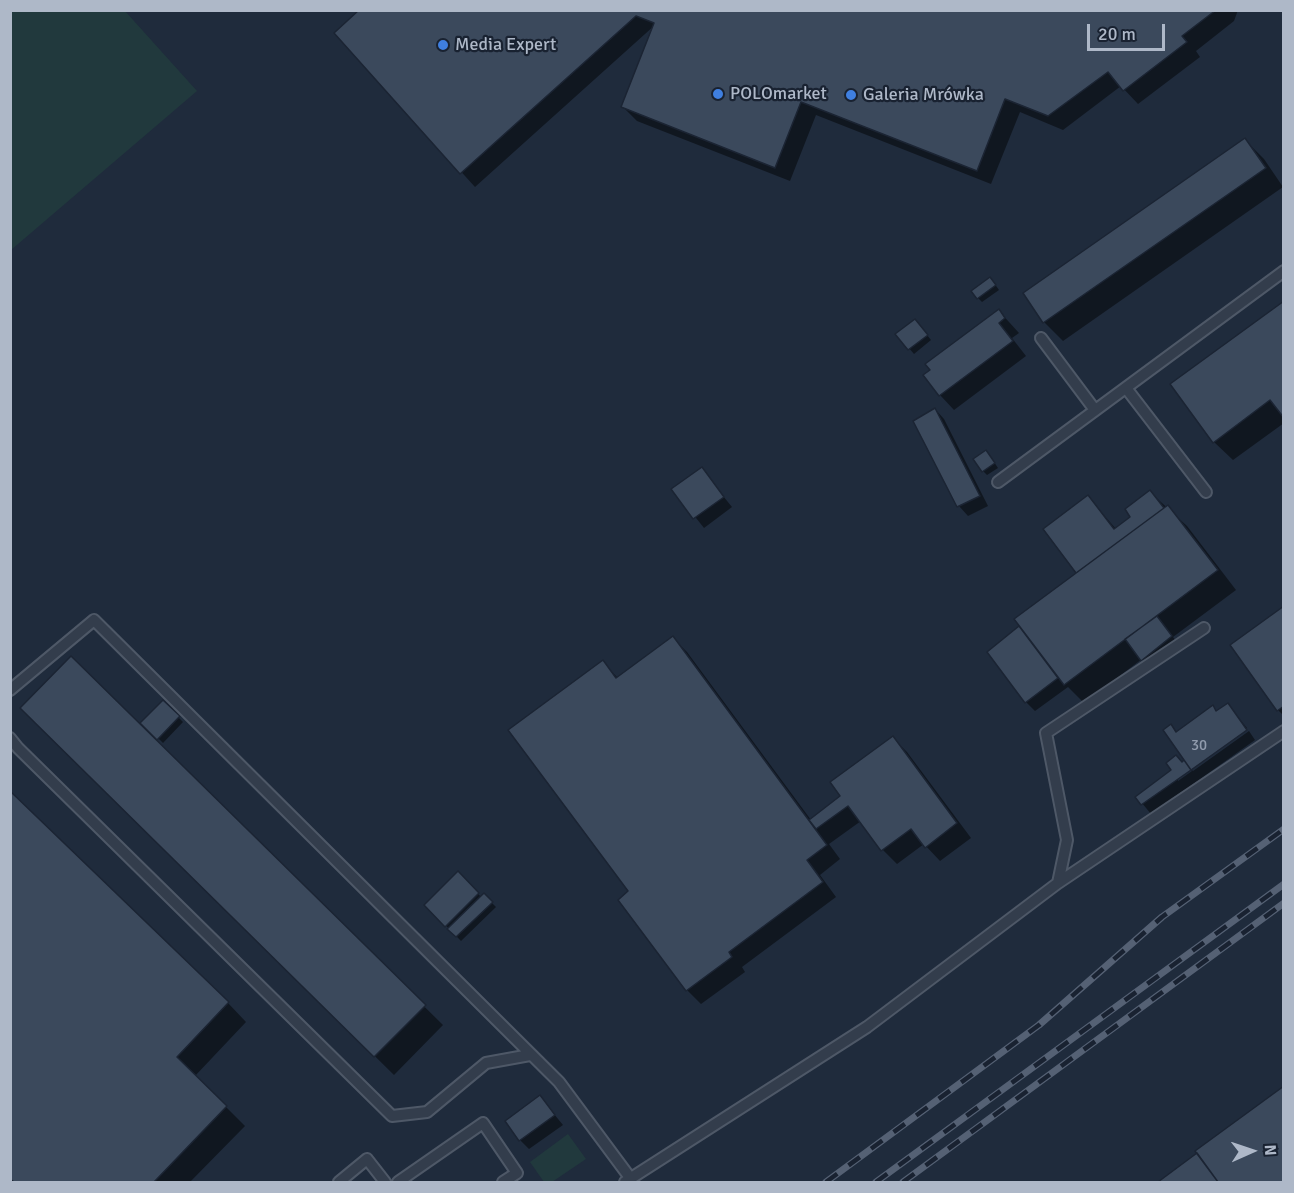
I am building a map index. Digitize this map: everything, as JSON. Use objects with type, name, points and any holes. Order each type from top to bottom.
[{"type":"lane","points":[[998,482],[1284,271]]},
{"type":"lane","points":[[1041,338],[1095,410]]},
{"type":"lane","points":[[1126,388],[1206,492]]},
{"type":"lane","points":[[10,690],[94,620],[559,1082],[628,1181],[867,1027],[1058,883],[1284,731]]},
{"type":"lane","points":[[1058,883],[1067,840],[1046,733],[1204,628]]},
{"type":"lane","points":[[10,738],[34,765],[392,1116],[427,1112],[486,1064],[530,1055]]},
{"type":"lane","points":[[398,1182],[483,1123],[517,1173],[503,1182]]},
{"type":"lane","points":[[339,1182],[367,1159],[385,1182]]},
{"type":"green space","points":[[11,10],[125,11],[197,91],[11,250]]},
{"type":"green space","points":[[568,1134],[586,1159],[552,1182],[544,1182],[530,1162]]},
{"type":"building","name":"Galeria Mrówka","points":[[359,10],[1216,10],[1182,36],[1187,42],[1123,91],[1108,72],[1048,116],[1005,99],[977,171],[801,102],[775,168],[621,107],[654,23],[636,16],[460,174],[334,33]]},
{"type":"building","points":[[1245,138],[1266,168],[1043,323],[1023,293]]},
{"type":"building","points":[[990,277],[996,285],[977,299],[971,291]]},
{"type":"building","points":[[1284,301],[1284,418],[1270,400],[1213,443],[1170,384]]},
{"type":"building","points":[[999,309],[1005,318],[999,323],[1013,341],[939,396],[923,375],[930,370],[925,364]]},
{"type":"building","points":[[915,319],[928,335],[908,350],[895,334]]},
{"type":"building","points":[[935,408],[980,496],[957,507],[913,421]]},
{"type":"building","points":[[986,450],[995,463],[982,472],[973,459]]},
{"type":"building","points":[[702,467],[724,497],[693,519],[671,489]]},
{"type":"building","points":[[1150,490],[1164,508],[1076,573],[1043,529],[1088,495],[1114,529],[1130,517],[1125,509]]},
{"type":"building","points":[[1168,505],[1218,570],[1064,685],[1014,619]]},
{"type":"building","points":[[1284,606],[1284,706],[1277,711],[1230,645]]},
{"type":"building","points":[[1157,616],[1172,636],[1141,661],[1125,639]]},
{"type":"building","points":[[1019,626],[1058,678],[1025,703],[987,652]]},
{"type":"building","points":[[673,636],[827,845],[807,860],[823,882],[729,952],[732,957],[686,991],[618,900],[628,891],[508,730],[603,660],[616,678]]},
{"type":"building","points":[[71,656],[426,1005],[374,1057],[20,708]]},
{"type":"building","points":[[163,700],[180,716],[157,740],[140,723]]},
{"type":"building","points":[[1228,703],[1247,730],[1191,770],[1163,730],[1171,724],[1176,732],[1213,705],[1216,711]]},
{"type":"building","points":[[893,736],[957,823],[925,848],[911,829],[881,851],[848,806],[816,829],[809,820],[840,796],[830,782]]},
{"type":"building","points":[[1176,755],[1182,762],[1184,760],[1191,770],[1141,805],[1135,797],[1171,770],[1166,763]]},
{"type":"building","points":[[10,791],[229,1002],[177,1057],[227,1106],[154,1182],[14,1182],[10,1179]]},
{"type":"building","points":[[458,871],[479,893],[445,927],[424,905]]},
{"type":"building","points":[[484,893],[493,902],[456,937],[447,929]]},
{"type":"building","points":[[1284,1086],[1284,1182],[1218,1182],[1195,1151]]},
{"type":"building","points":[[540,1095],[555,1115],[519,1141],[505,1121]]},
{"type":"building","points":[[1197,1153],[1218,1182],[1158,1182]]},
{"type":"railway","points":[[826,1182],[1039,1025],[1162,917],[1284,829]]},
{"type":"railway","points":[[876,1182],[1284,884]]},
{"type":"railway","points":[[903,1182],[1284,903]]},
{"type":"place","name":"Media Expert","points":[[443,45]]},
{"type":"place","name":"POLOmarket","points":[[718,94]]},
{"type":"place","name":"Galeria Mrówka","points":[[851,95]]}]
